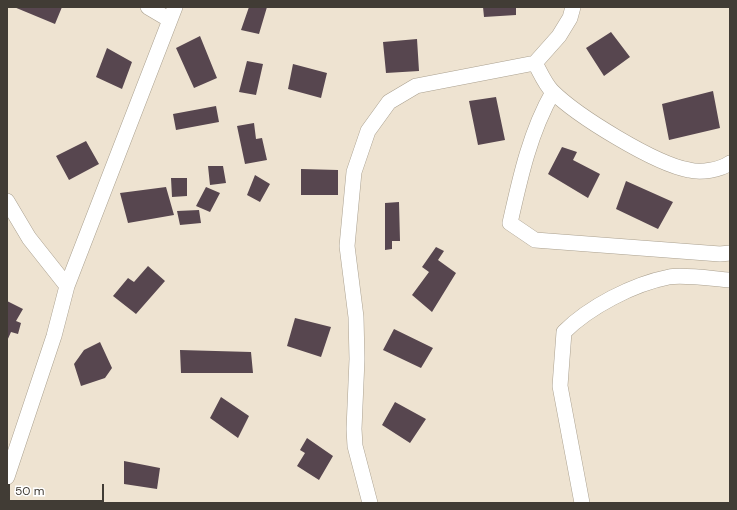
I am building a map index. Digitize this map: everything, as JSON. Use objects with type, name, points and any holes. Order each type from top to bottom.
[{"type":"street","points":[[7,477],[54,336],[67,286],[172,14],[148,7]]},
{"type":"street","points":[[370,503],[356,446],[354,430],[357,359],[356,318],[347,246],[354,172],[368,131],[389,102],[416,86],[535,63],[559,36],[570,18],[573,7]]},
{"type":"street","points":[[535,63],[552,92],[575,110],[615,136],[670,165],[691,171],[719,169],[730,163]]},
{"type":"street","points":[[552,92],[540,114],[521,173],[510,223],[534,240],[730,253]]},
{"type":"street","points":[[7,201],[29,238],[67,286]]},
{"type":"street","points":[[582,503],[560,386],[564,332],[577,319],[638,286],[670,277],[730,280]]},
{"type":"building","points":[[14,7],[62,7],[55,24]]},
{"type":"building","points":[[249,7],[267,7],[259,34],[241,30]]},
{"type":"building","points":[[483,7],[516,7],[516,15],[484,17]]},
{"type":"building","points":[[611,32],[630,57],[604,76],[586,48]]},
{"type":"building","points":[[200,36],[217,78],[194,88],[176,48]]},
{"type":"building","points":[[417,39],[419,71],[386,73],[383,42]]},
{"type":"building","points":[[107,48],[132,62],[122,89],[96,77]]},
{"type":"building","points":[[247,61],[263,64],[256,95],[239,92]]},
{"type":"building","points":[[293,64],[327,73],[321,98],[288,89]]},
{"type":"building","points":[[713,91],[720,128],[669,140],[662,104]]},
{"type":"building","points":[[496,97],[505,140],[478,145],[469,101]]},
{"type":"building","points":[[216,106],[219,122],[176,130],[173,114]]},
{"type":"building","points":[[254,123],[256,139],[262,138],[267,160],[245,164],[237,126]]},
{"type":"building","points":[[86,141],[99,164],[69,180],[56,156]]},
{"type":"building","points":[[562,147],[577,152],[573,160],[600,174],[588,198],[548,174]]},
{"type":"building","points":[[208,166],[223,166],[226,183],[210,185]]},
{"type":"building","points":[[301,169],[338,170],[338,195],[301,195]]},
{"type":"building","points":[[255,175],[270,184],[260,202],[247,195]]},
{"type":"building","points":[[171,178],[187,178],[187,196],[172,197]]},
{"type":"building","points":[[626,181],[673,202],[658,229],[616,209]]},
{"type":"building","points":[[166,187],[174,215],[128,223],[120,193]]},
{"type":"building","points":[[206,187],[220,193],[210,212],[196,206]]},
{"type":"building","points":[[399,202],[400,241],[392,241],[392,249],[385,250],[385,203]]},
{"type":"building","points":[[199,210],[201,223],[180,225],[177,211]]},
{"type":"building","points":[[436,247],[444,251],[438,260],[456,273],[432,312],[412,295],[429,272],[422,267]]},
{"type":"building","points":[[148,266],[165,281],[136,314],[113,296],[128,278],[134,282]]},
{"type":"building","points":[[7,301],[23,309],[16,321],[21,323],[18,334],[11,332],[7,341]]},
{"type":"building","points":[[295,318],[331,327],[321,357],[287,346]]},
{"type":"building","points":[[394,329],[433,348],[421,368],[383,350]]},
{"type":"building","points":[[100,342],[112,368],[105,378],[81,386],[74,364],[84,350]]},
{"type":"building","points":[[180,350],[251,352],[253,373],[181,373]]},
{"type":"building","points":[[221,397],[249,416],[238,438],[210,418]]},
{"type":"building","points":[[395,402],[426,419],[410,443],[382,425]]},
{"type":"building","points":[[307,438],[333,456],[319,480],[297,466],[305,453],[300,450]]},
{"type":"building","points":[[124,461],[160,468],[157,489],[124,484]]}]
